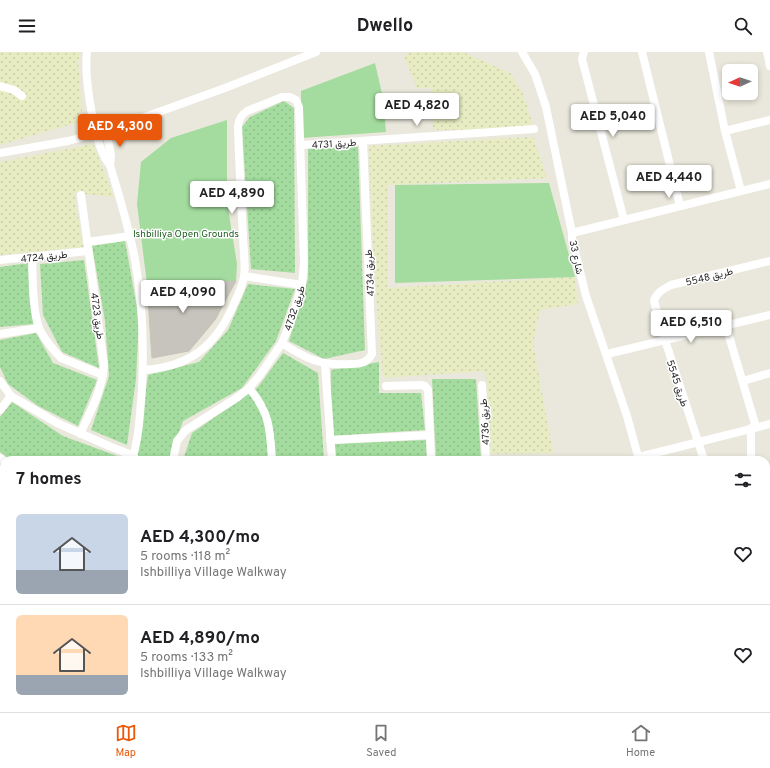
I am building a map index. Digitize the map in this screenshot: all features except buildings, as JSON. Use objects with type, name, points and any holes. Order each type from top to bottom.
[{"type":"street","points":[[87,52],[86,75],[88,92],[97,134],[105,158],[110,165],[130,236],[142,308],[144,338],[143,370],[140,412],[133,456]]},
{"type":"street","points":[[0,153],[38,147],[97,134],[225,88],[316,52]]},
{"type":"street","name":"شارع 33","points":[[522,52],[535,74],[546,107],[574,246],[586,296],[607,354],[638,456]]},
{"type":"street","points":[[584,52],[582,59],[624,220]]},
{"type":"street","points":[[642,52],[680,206]]},
{"type":"street","points":[[709,52],[725,131],[741,192]]},
{"type":"street","points":[[0,86],[14,90],[22,96]]},
{"type":"street","name":"طريق 4732","points":[[174,456],[178,441],[186,430],[227,406],[249,388],[282,343],[292,318],[302,285],[304,263],[299,107],[296,100],[290,97],[282,97],[247,111],[239,120],[244,276]]},
{"type":"street","points":[[725,131],[770,120]]},
{"type":"street","name":"طريق 4731","points":[[301,145],[534,129]]},
{"type":"street","points":[[106,131],[111,155],[110,165]]},
{"type":"street","name":"طريق 4734","points":[[282,343],[307,358],[325,364],[360,364],[372,354],[363,141]]},
{"type":"street","points":[[572,233],[770,184]]},
{"type":"street","name":"طريق 4723","points":[[80,434],[99,393],[103,375],[103,354],[81,195]]},
{"type":"street","name":"طريق 4724","points":[[0,260],[32,257],[88,247],[130,236]]},
{"type":"street","points":[[32,257],[34,301],[39,328],[61,358],[103,375]]},
{"type":"street","name":"طريق 5548","points":[[654,301],[657,294],[671,285],[770,261]]},
{"type":"street","points":[[143,370],[174,366],[201,351],[216,336],[228,317],[244,276],[302,285]]},
{"type":"street","name":"طريق 5545","points":[[654,301],[702,456]]},
{"type":"street","points":[[607,354],[770,315]]},
{"type":"street","points":[[726,326],[743,381],[754,428],[750,456]]},
{"type":"street","points":[[0,334],[39,328]]},
{"type":"street","points":[[325,364],[332,456]]},
{"type":"street","points":[[743,381],[770,373]]},
{"type":"street","points":[[0,381],[11,396],[57,423],[129,456]]},
{"type":"street","points":[[386,386],[421,385],[425,386],[428,390],[431,456]]},
{"type":"street","name":"طريق 4736","points":[[482,385],[486,456]]},
{"type":"street","points":[[249,388],[258,399],[265,412],[269,426],[272,456]]},
{"type":"street","points":[[0,410],[11,396]]},
{"type":"street","points":[[646,456],[770,424]]},
{"type":"street","points":[[330,440],[430,435]]},
{"type":"green space","points":[[375,63],[383,98],[386,132],[301,138],[301,91]]},
{"type":"green space","points":[[284,101],[294,108],[295,273],[251,269],[242,127],[250,117]]},
{"type":"green space","name":"Ishbilliya Open Grounds","points":[[227,120],[227,202],[237,264],[236,281],[147,284],[137,204],[141,162],[171,138]]},
{"type":"green space","points":[[358,147],[365,350],[324,359],[289,341],[308,278],[308,149]]},
{"type":"green space","points":[[549,183],[575,277],[395,283],[395,185]]},
{"type":"green space","points":[[125,241],[139,319],[136,379],[127,445],[91,430],[109,376],[105,321],[92,246]]},
{"type":"green space","points":[[84,260],[99,368],[62,352],[43,315],[40,264]]},
{"type":"green space","points":[[28,263],[30,301],[34,324],[0,327],[0,267]]},
{"type":"green space","points":[[248,284],[295,289],[276,341],[242,388],[183,421],[170,456],[136,456],[148,375],[199,362],[228,330]]},
{"type":"green space","points":[[36,333],[53,363],[97,380],[78,426],[38,406],[8,384],[0,367],[0,340]]},
{"type":"green space","points":[[283,353],[318,373],[324,456],[184,456],[192,433],[258,387]]},
{"type":"green space","points":[[379,362],[379,393],[421,393],[425,430],[330,436],[331,370]]},
{"type":"green space","points":[[432,379],[476,379],[481,456],[436,456]]},
{"type":"green space","points":[[12,402],[63,436],[117,456],[6,456],[0,452],[0,417]]},
{"type":"green space","points":[[426,440],[427,456],[336,456],[335,444]]},
{"type":"sand","points":[[0,52],[80,52],[78,62],[83,121],[0,145]]},
{"type":"sand","points":[[411,52],[463,52],[510,73],[523,94],[534,129],[433,130],[431,88],[417,88],[404,56]]},
{"type":"sand","points":[[533,137],[547,178],[388,185],[387,288],[575,277],[578,304],[540,310],[533,343],[553,453],[491,454],[486,371],[383,378],[374,262],[369,146]]},
{"type":"sand","points":[[93,144],[114,197],[74,193],[83,247],[0,255],[0,162]]}]
